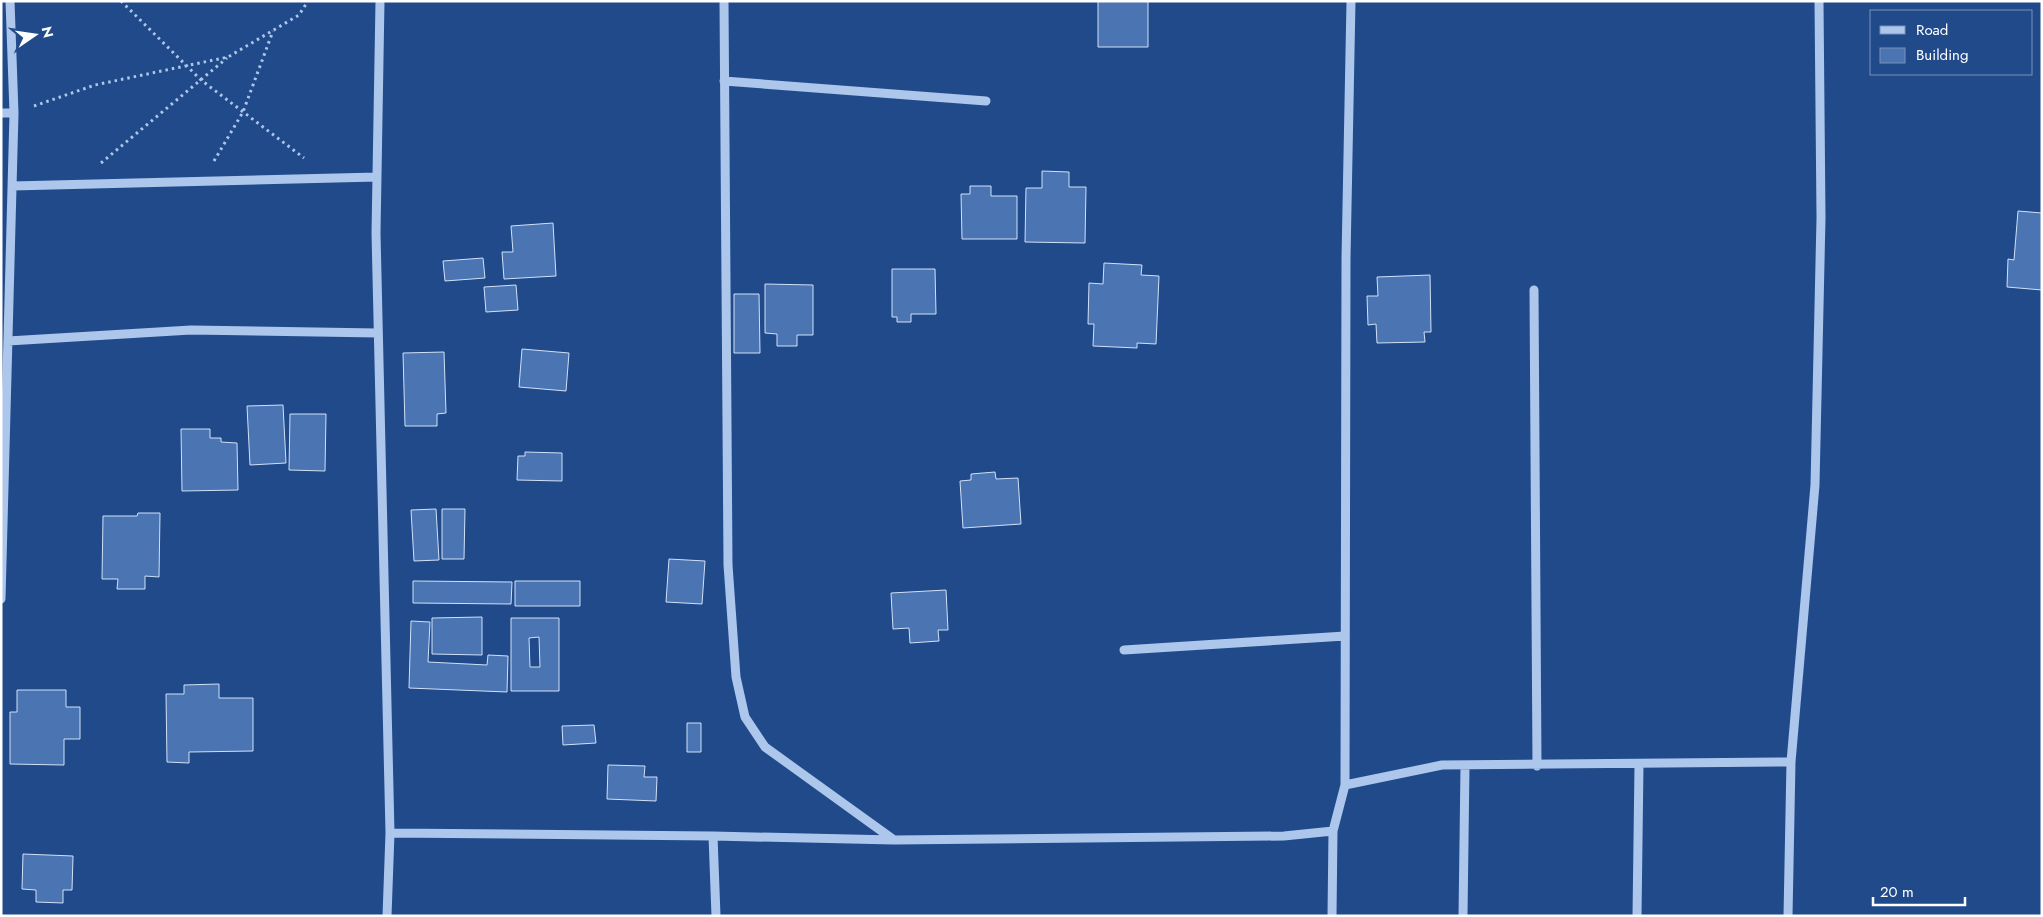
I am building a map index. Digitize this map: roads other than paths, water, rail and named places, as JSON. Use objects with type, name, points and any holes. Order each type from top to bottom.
[{"type":"street","points":[[1,599],[14,112],[10,1]]},
{"type":"street","points":[[380,1],[377,177],[378,333],[390,833],[387,916]]},
{"type":"street","points":[[724,1],[728,565],[738,685],[745,717],[765,747],[894,840]]},
{"type":"street","points":[[1332,916],[1333,831],[1345,785],[1346,259],[1351,1]]},
{"type":"street","points":[[1788,916],[1791,762],[1815,486],[1821,218],[1819,1]]},
{"type":"street","points":[[724,81],[986,101]]},
{"type":"street","points":[[1,113],[14,112]]},
{"type":"street","points":[[12,186],[377,177]]},
{"type":"street","points":[[1534,290],[1537,766]]},
{"type":"street","points":[[8,341],[191,330],[378,333]]},
{"type":"street","points":[[1124,650],[1346,636]]},
{"type":"street","points":[[1345,785],[1442,765],[1537,766],[1791,762]]},
{"type":"street","points":[[1638,916],[1639,765]]},
{"type":"street","points":[[1463,916],[1465,766]]},
{"type":"street","points":[[390,833],[894,840],[1284,836],[1333,831]]},
{"type":"street","points":[[713,836],[716,916]]}]
